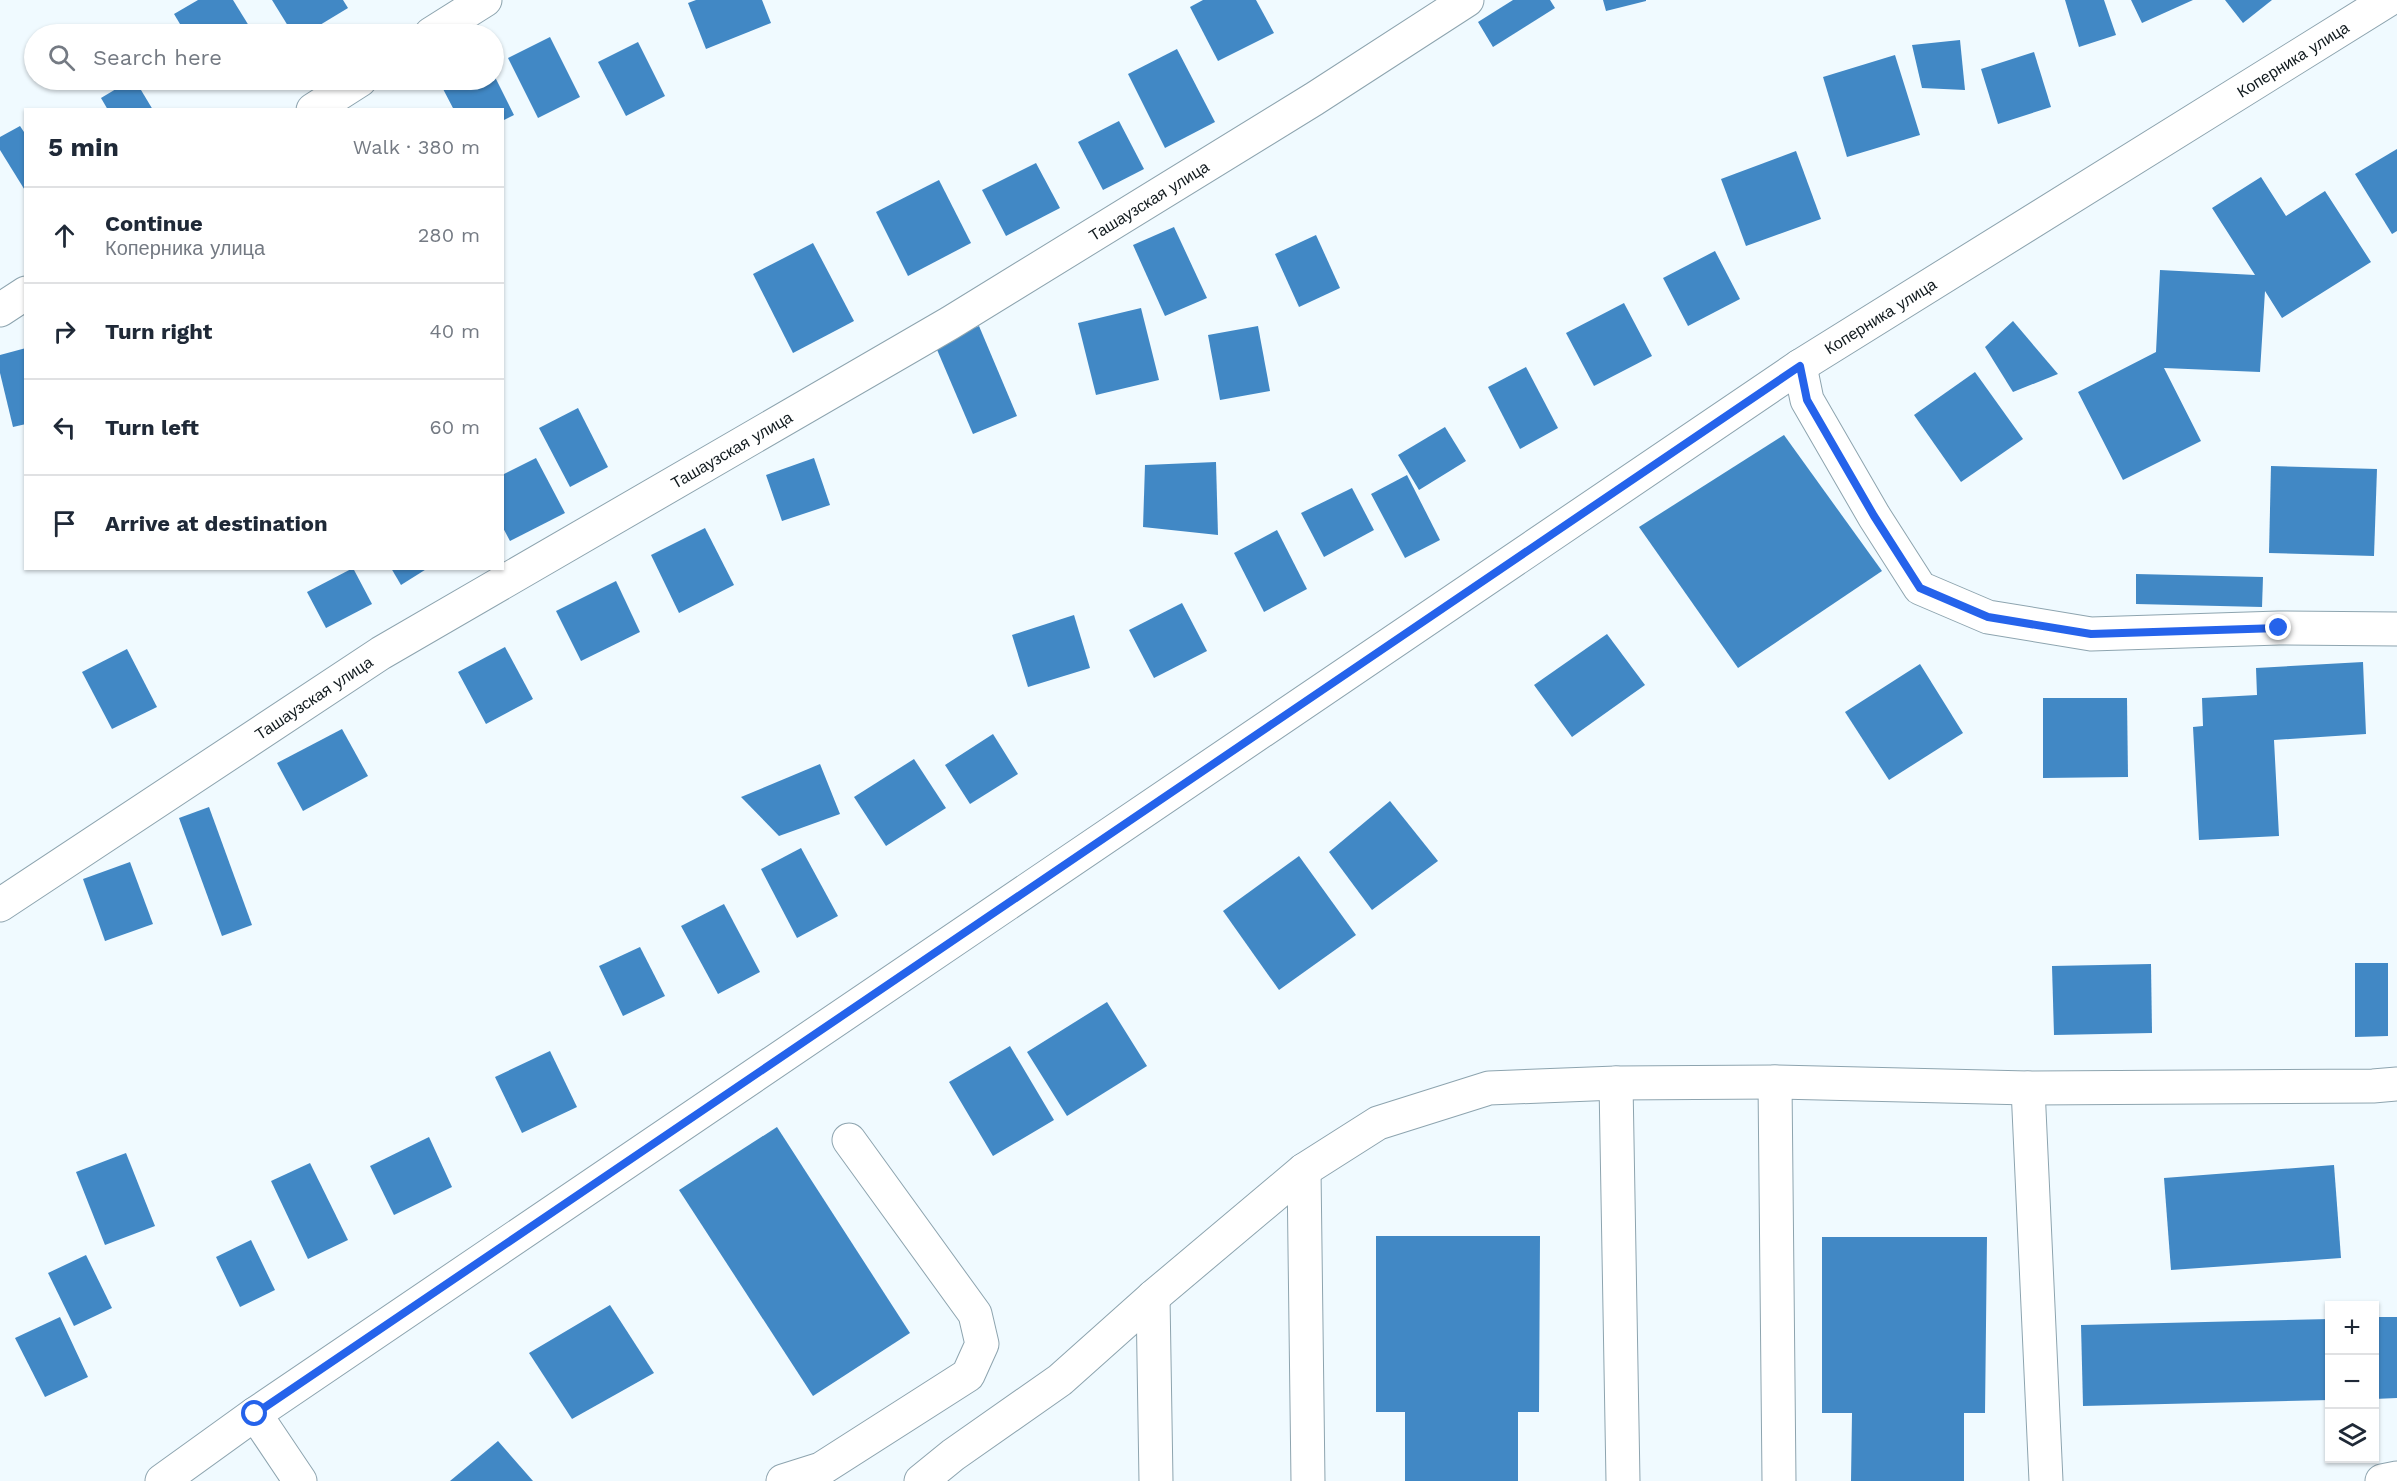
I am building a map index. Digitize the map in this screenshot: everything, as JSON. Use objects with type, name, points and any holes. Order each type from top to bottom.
[{"type":"street","points":[[447,24],[485,0]]},
{"type":"street","name":"Ташаузская улица","points":[[0,904],[381,653],[950,323],[1314,99],[1467,0]]},
{"type":"street","name":"Коперника улица","points":[[162,1481],[255,1414],[1800,366],[2388,0]]},
{"type":"street","points":[[317,108],[345,90]]},
{"type":"street","points":[[0,310],[24,294]]},
{"type":"street","points":[[1800,366],[1807,400],[1874,516],[1920,588],[1988,617],[2091,634],[2279,628],[2397,629]]},
{"type":"street","points":[[1775,1082],[1779,1481]]},
{"type":"street","points":[[921,1481],[953,1455],[1060,1380],[1153,1297],[1304,1170],[1378,1123],[1489,1088],[1616,1083],[1775,1082],[2028,1088],[2397,1084]]},
{"type":"street","points":[[1616,1083],[1623,1481]]},
{"type":"street","points":[[2028,1088],[2046,1481]]},
{"type":"street","points":[[783,1481],[821,1469],[968,1375],[982,1344],[975,1314],[849,1140]]},
{"type":"street","points":[[1304,1170],[1308,1481]]},
{"type":"street","points":[[1153,1297],[1156,1481]]},
{"type":"street","points":[[255,1414],[300,1481]]},
{"type":"street","points":[[2382,1481],[2397,1478]]},
{"type":"building","points":[[198,0],[233,0],[248,24],[180,24],[174,14]]},
{"type":"building","points":[[272,0],[343,0],[348,8],[322,24],[287,24]]},
{"type":"building","points":[[696,0],[762,0],[771,23],[706,49],[688,3]]},
{"type":"building","points":[[1203,0],[1256,0],[1274,33],[1218,61],[1190,7]]},
{"type":"building","points":[[1513,0],[1550,0],[1555,8],[1493,47],[1478,22]]},
{"type":"building","points":[[1603,0],[1646,0],[1646,1],[1606,11]]},
{"type":"building","points":[[2065,0],[2104,0],[2116,35],[2079,47]]},
{"type":"building","points":[[2131,0],[2193,0],[2142,23]]},
{"type":"building","points":[[2225,0],[2272,0],[2243,23]]},
{"type":"building","points":[[550,37],[580,97],[538,118],[508,58]]},
{"type":"building","points":[[1960,40],[1965,90],[1922,88],[1912,45]]},
{"type":"building","points":[[638,42],[665,96],[626,116],[598,62]]},
{"type":"building","points":[[1177,49],[1215,122],[1165,148],[1128,74]]},
{"type":"building","points":[[2034,52],[2051,107],[1998,124],[1981,69]]},
{"type":"building","points":[[1895,55],[1920,135],[1847,157],[1823,77]]},
{"type":"building","points":[[114,90],[141,90],[152,108],[107,108],[101,98]]},
{"type":"building","points":[[444,90],[502,90],[514,115],[504,120],[504,108],[453,108]]},
{"type":"building","points":[[1119,121],[1144,169],[1103,190],[1078,142]]},
{"type":"building","points":[[20,126],[24,132],[24,189],[0,150],[0,137]]},
{"type":"building","points":[[2397,149],[2397,231],[2392,234],[2355,174]]},
{"type":"building","points":[[1796,151],[1821,219],[1746,246],[1721,179]]},
{"type":"building","points":[[1036,163],[1060,208],[1006,236],[982,190]]},
{"type":"building","points":[[2261,177],[2286,216],[2325,191],[2371,262],[2282,318],[2265,291],[2260,372],[2164,368],[2201,441],[2123,480],[2078,392],[2156,352],[2160,270],[2255,275],[2212,208]]},
{"type":"building","points":[[939,180],[971,243],[908,276],[876,212]]},
{"type":"building","points":[[1174,227],[1207,298],[1165,316],[1133,245]]},
{"type":"building","points":[[1316,235],[1340,288],[1299,307],[1275,254]]},
{"type":"building","points":[[813,243],[854,321],[793,353],[753,274]]},
{"type":"building","points":[[1715,251],[1740,299],[1688,326],[1663,278]]},
{"type":"building","points":[[1624,303],[1652,356],[1594,386],[1566,333]]},
{"type":"building","points":[[1141,308],[1159,380],[1096,395],[1078,323]]},
{"type":"building","points":[[2013,321],[2058,374],[2013,392],[1985,347]]},
{"type":"building","points":[[979,326],[1017,416],[973,434],[935,345]]},
{"type":"building","points":[[1258,326],[1270,391],[1220,400],[1208,335]]},
{"type":"building","points":[[24,349],[24,424],[13,427],[0,373],[0,355]]},
{"type":"building","points":[[1526,367],[1558,428],[1520,449],[1488,387]]},
{"type":"building","points":[[1975,372],[2023,439],[1961,482],[1914,415]]},
{"type":"building","points":[[578,408],[608,467],[570,487],[539,428]]},
{"type":"building","points":[[1445,427],[1466,461],[1419,490],[1398,455]]},
{"type":"building","points":[[1784,435],[1882,571],[1738,668],[1639,527]]},
{"type":"building","points":[[536,458],[565,513],[510,541],[504,530],[504,474]]},
{"type":"building","points":[[814,458],[830,505],[782,521],[766,475]]},
{"type":"building","points":[[1216,462],[1218,535],[1143,527],[1145,465]]},
{"type":"building","points":[[2271,466],[2377,469],[2374,556],[2269,553]]},
{"type":"building","points":[[1407,475],[1440,540],[1405,558],[1371,494]]},
{"type":"building","points":[[1352,488],[1374,530],[1324,557],[1301,513]]},
{"type":"building","points":[[705,528],[734,585],[679,613],[651,555]]},
{"type":"building","points":[[1277,530],[1307,589],[1264,612],[1234,553]]},
{"type":"building","points":[[349,570],[354,570],[372,604],[326,628],[307,592]]},
{"type":"building","points":[[392,570],[425,570],[401,585]]},
{"type":"building","points":[[2136,574],[2263,577],[2262,607],[2136,604]]},
{"type":"building","points":[[616,581],[640,632],[581,661],[556,611]]},
{"type":"building","points":[[1182,603],[1207,651],[1154,678],[1129,630]]},
{"type":"building","points":[[1074,615],[1090,668],[1028,687],[1012,635]]},
{"type":"building","points":[[1607,634],[1645,685],[1572,737],[1534,685]]},
{"type":"building","points":[[505,647],[533,699],[486,724],[458,672]]},
{"type":"building","points":[[127,649],[157,707],[112,729],[82,672]]},
{"type":"building","points":[[2363,662],[2366,734],[2274,740],[2279,836],[2199,840],[2193,727],[2203,726],[2202,698],[2257,695],[2256,668]]},
{"type":"building","points":[[1920,664],[1963,733],[1889,780],[1845,712]]},
{"type":"building","points":[[2043,698],[2127,698],[2128,777],[2043,778]]},
{"type":"building","points":[[342,729],[368,776],[303,811],[277,763]]},
{"type":"building","points":[[993,734],[1018,774],[970,804],[945,765]]},
{"type":"building","points":[[914,759],[946,808],[886,846],[854,797]]},
{"type":"building","points":[[820,764],[840,814],[779,836],[741,797]]},
{"type":"building","points":[[1390,801],[1438,861],[1372,910],[1329,852]]},
{"type":"building","points":[[209,807],[252,925],[222,936],[179,818]]},
{"type":"building","points":[[801,848],[838,916],[797,938],[761,869]]},
{"type":"building","points":[[1299,856],[1356,935],[1279,990],[1223,911]]},
{"type":"building","points":[[130,862],[153,924],[105,941],[83,879]]},
{"type":"building","points":[[724,904],[760,972],[718,994],[681,926]]},
{"type":"building","points":[[640,947],[665,996],[623,1016],[599,966]]},
{"type":"building","points":[[2355,963],[2388,963],[2388,1036],[2355,1037]]},
{"type":"building","points":[[2151,964],[2152,1033],[2054,1035],[2052,966]]},
{"type":"building","points":[[1107,1002],[1147,1066],[1067,1116],[1027,1052]]},
{"type":"building","points":[[1010,1046],[1054,1120],[993,1156],[949,1082]]},
{"type":"building","points":[[550,1051],[577,1107],[522,1133],[495,1077]]},
{"type":"building","points":[[777,1127],[910,1333],[813,1396],[679,1190]]},
{"type":"building","points":[[429,1137],[452,1187],[394,1215],[370,1166]]},
{"type":"building","points":[[126,1153],[155,1226],[105,1245],[76,1172]]},
{"type":"building","points":[[310,1163],[348,1240],[308,1259],[271,1181]]},
{"type":"building","points":[[2334,1165],[2341,1258],[2171,1270],[2164,1178]]},
{"type":"building","points":[[1376,1236],[1540,1236],[1539,1412],[1518,1412],[1518,1481],[1405,1481],[1405,1412],[1376,1412]]},
{"type":"building","points":[[1822,1237],[1987,1237],[1985,1413],[1964,1413],[1964,1481],[1851,1481],[1852,1413],[1822,1413]]},
{"type":"building","points":[[251,1240],[275,1290],[240,1307],[216,1257]]},
{"type":"building","points":[[86,1255],[112,1308],[74,1326],[48,1273]]},
{"type":"building","points":[[610,1305],[654,1373],[572,1419],[529,1353]]},
{"type":"building","points":[[60,1317],[88,1377],[45,1397],[15,1338]]},
{"type":"building","points":[[2379,1317],[2397,1317],[2397,1398],[2379,1399]]},
{"type":"building","points":[[2325,1319],[2325,1400],[2083,1406],[2081,1325]]},
{"type":"building","points":[[498,1441],[533,1481],[450,1481]]},
{"type":"route","points":[[255,1414],[1800,366],[1807,400],[1874,516],[1920,588],[1988,617],[2091,634],[2279,628]]}]
